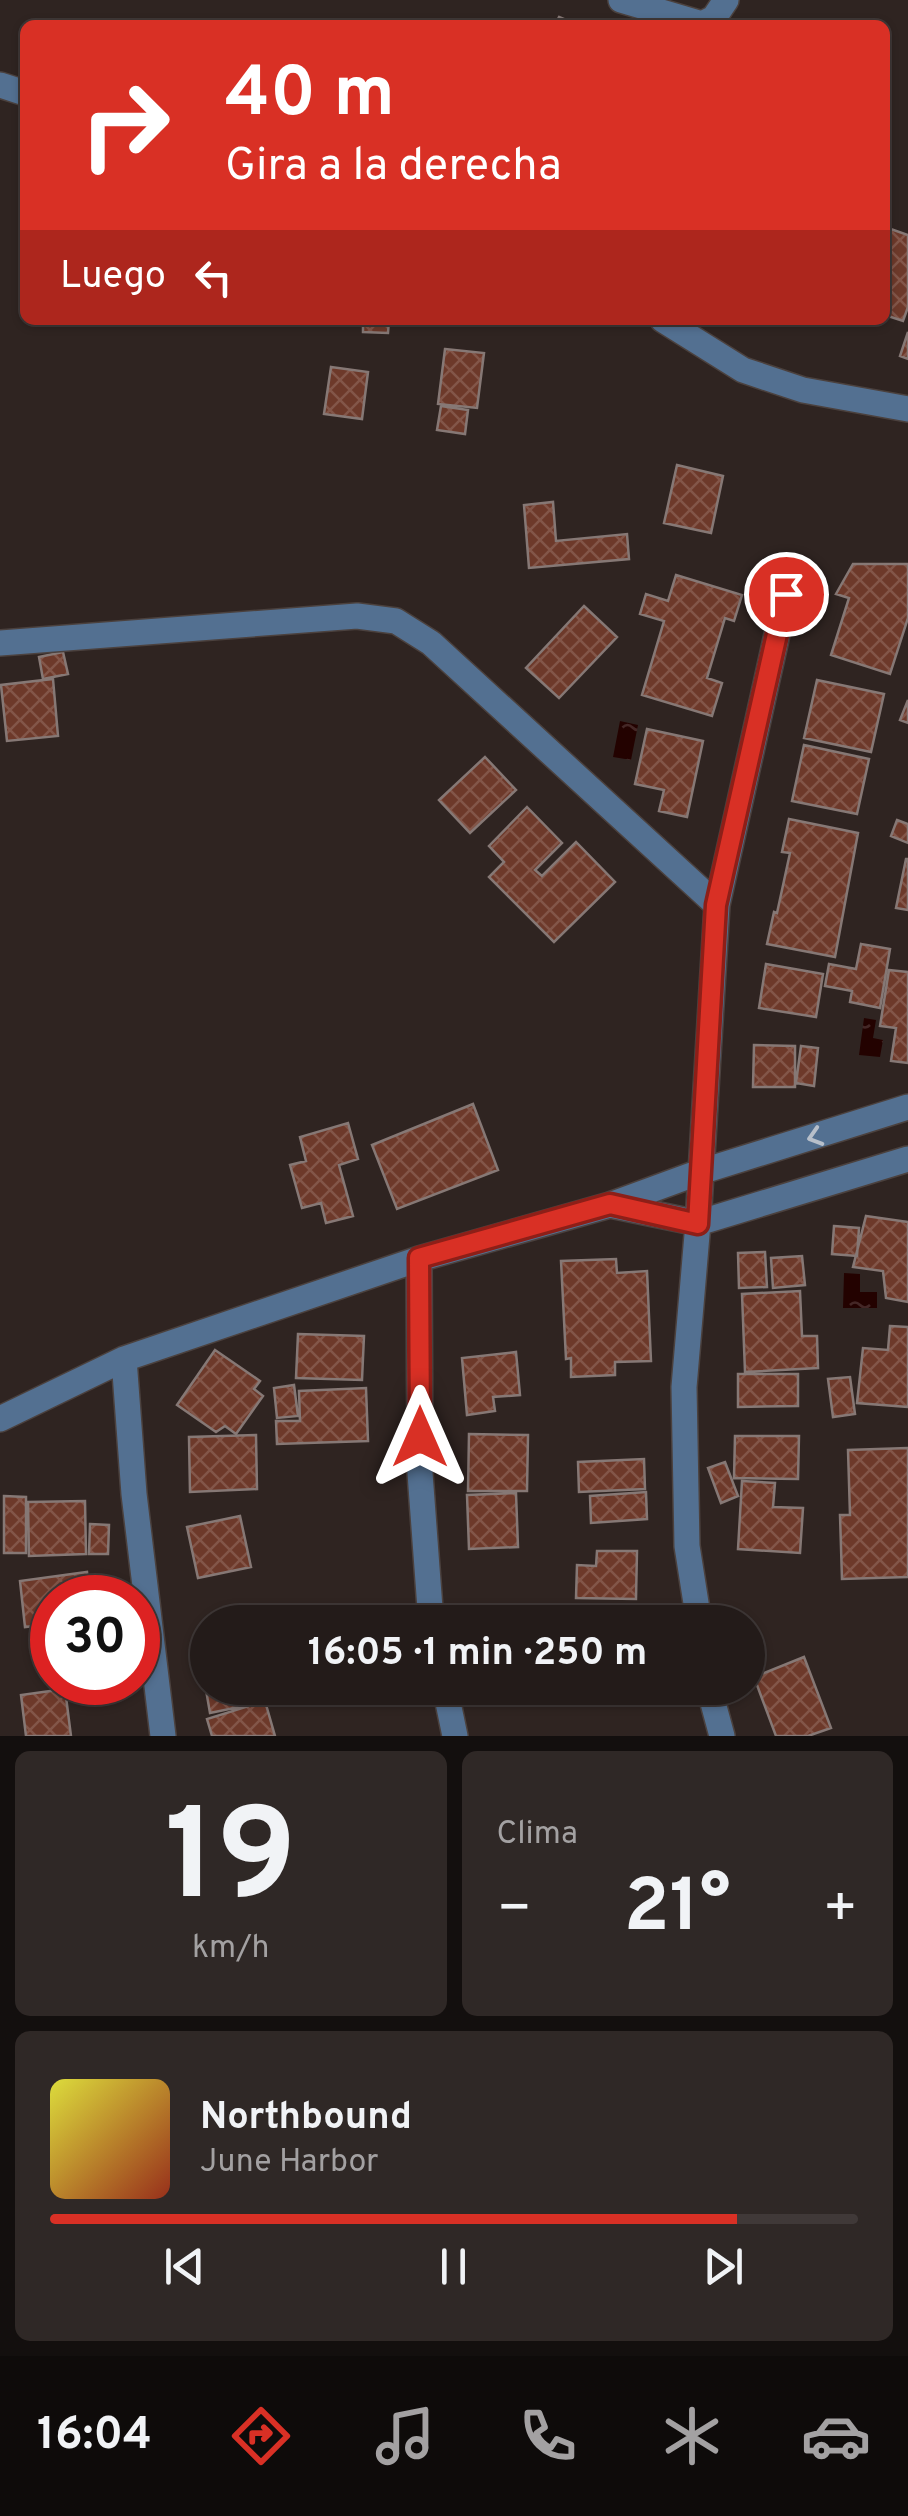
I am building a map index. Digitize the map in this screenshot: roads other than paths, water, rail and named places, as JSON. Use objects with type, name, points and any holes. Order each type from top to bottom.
[{"type":"street","points":[[621,0],[688,20]]},
{"type":"street","points":[[710,20],[726,0]]},
{"type":"street","points":[[671,325],[743,370],[803,390],[908,409]]},
{"type":"street","points":[[696,1605],[687,1546],[684,1386],[698,1224],[716,905],[786,594]]},
{"type":"street","points":[[0,643],[357,616],[396,621],[431,643],[716,905]]},
{"type":"street","points":[[0,1419],[124,1359],[419,1258],[610,1204],[908,1107]]},
{"type":"street","points":[[610,1204],[698,1224],[908,1159]]},
{"type":"street","points":[[419,1258],[420,1473],[430,1605]]},
{"type":"street","points":[[124,1359],[134,1494],[163,1736]]},
{"type":"street","points":[[448,1705],[455,1736]]},
{"type":"street","points":[[714,1705],[722,1736]]},
{"type":"water","points":[[620,721],[638,725],[631,760],[613,757]]},
{"type":"water","points":[[864,1018],[876,1020],[873,1038],[883,1040],[880,1057],[859,1055]]},
{"type":"water","points":[[844,1273],[860,1274],[860,1292],[877,1292],[877,1308],[843,1308]]}]
